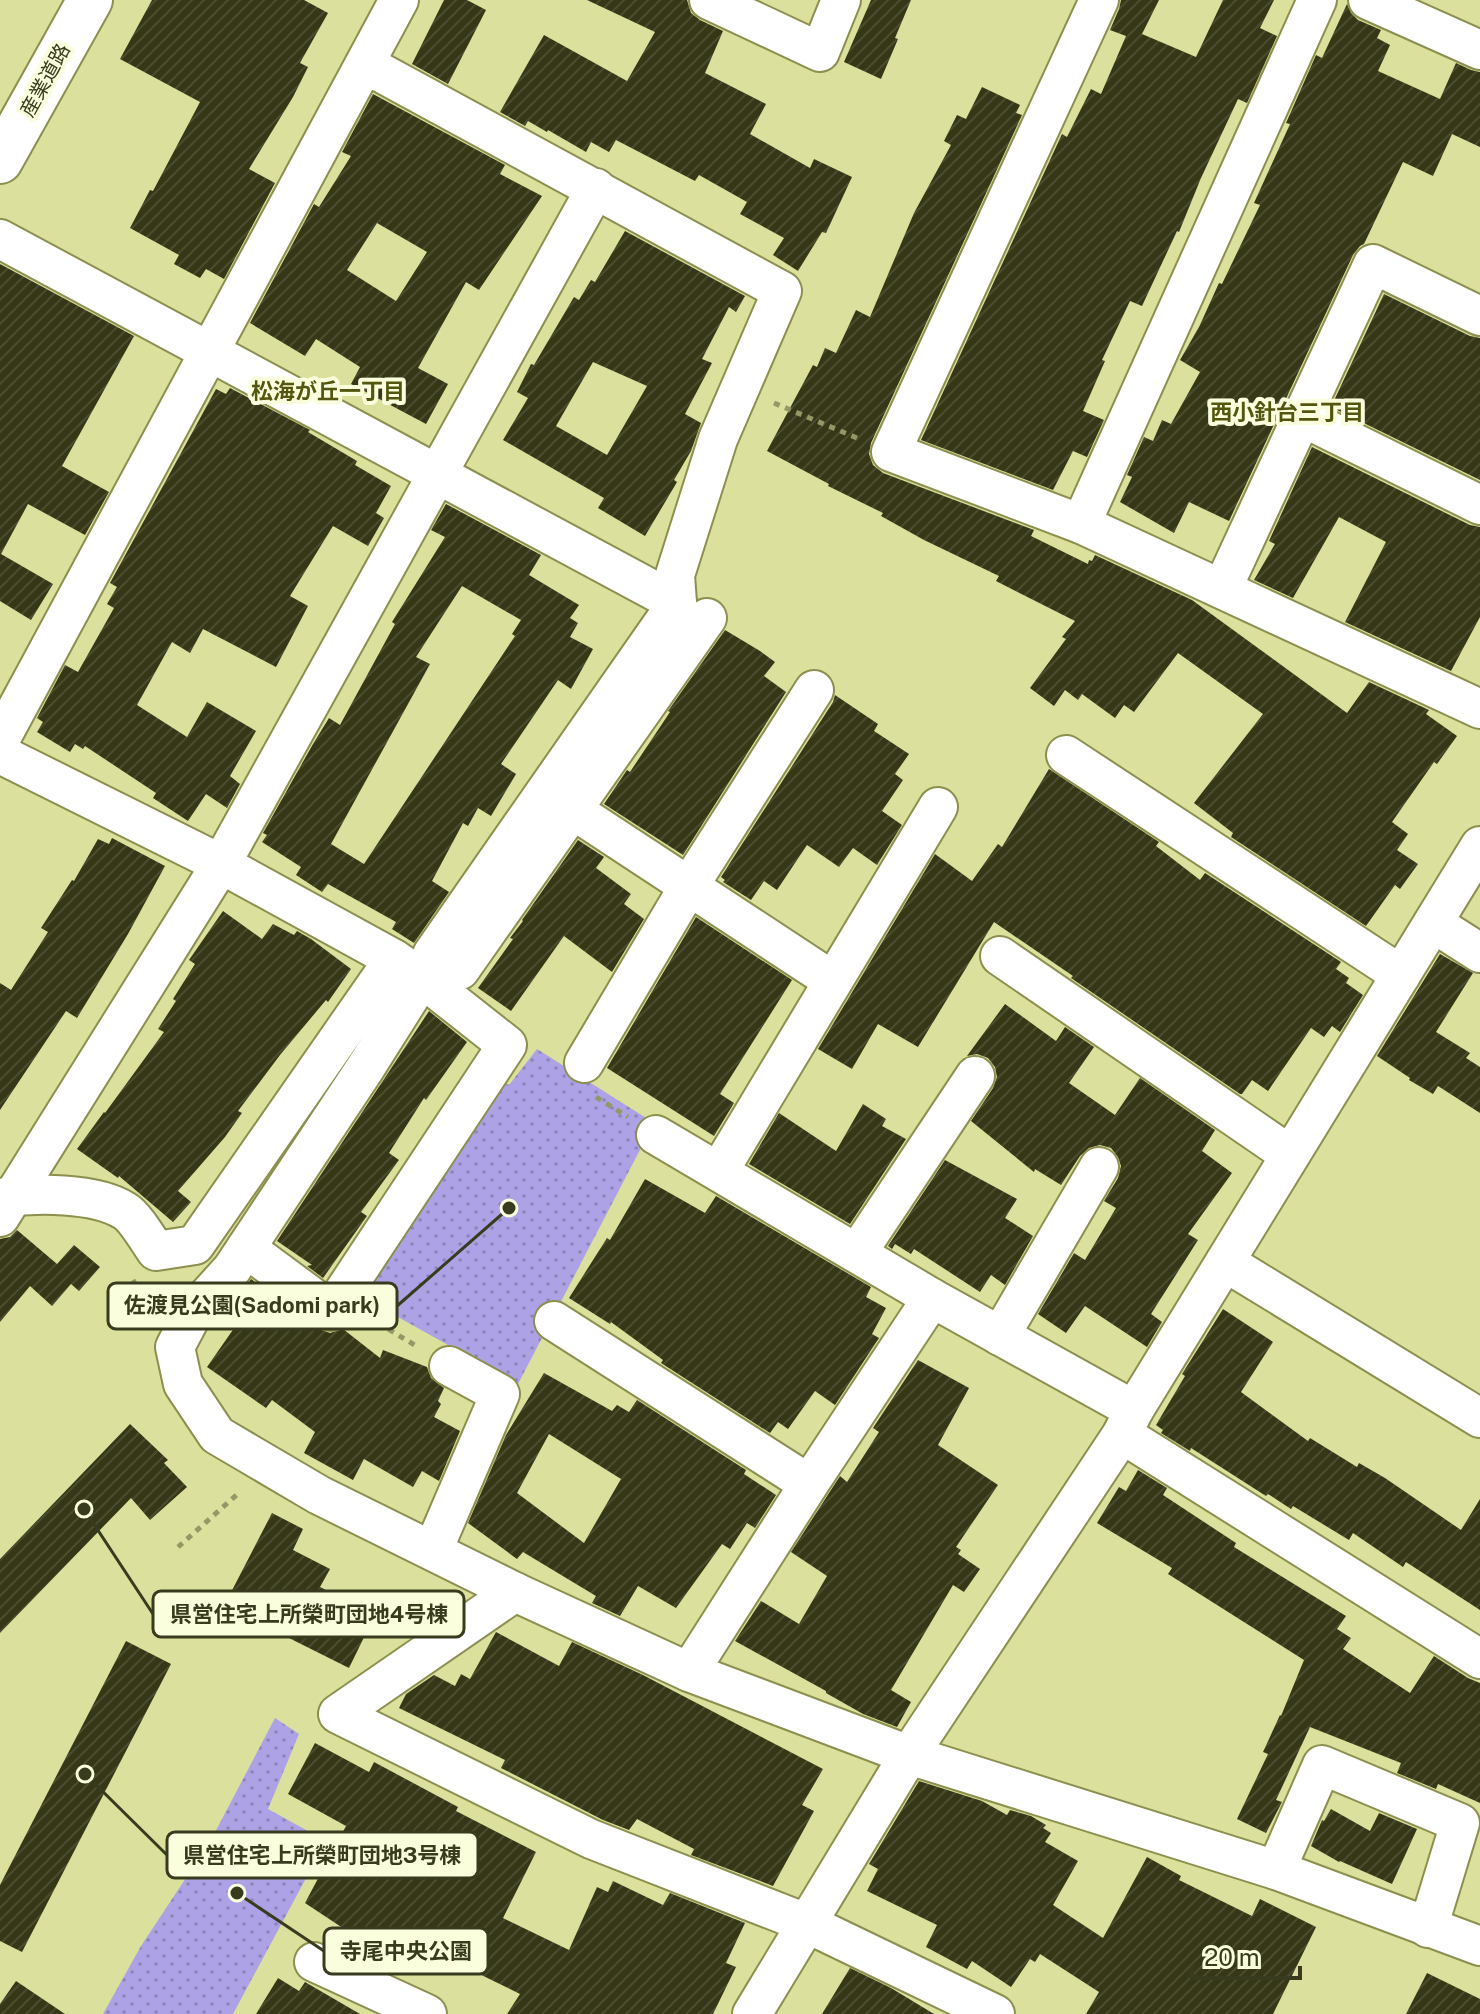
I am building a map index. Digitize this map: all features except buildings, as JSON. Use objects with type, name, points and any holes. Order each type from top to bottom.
[{"type":"street","name":"産業道路","points":[[0,161],[90,0]]},
{"type":"street","points":[[0,740],[399,0]]},
{"type":"street","points":[[709,0],[820,52],[841,0]]},
{"type":"street","points":[[1099,0],[891,452],[1081,524],[1480,709]]},
{"type":"street","points":[[1081,524],[1317,0]]},
{"type":"street","points":[[1368,0],[1480,50]]},
{"type":"street","points":[[365,64],[782,291],[718,439],[675,575],[692,610]]},
{"type":"street","points":[[4,1204],[221,864],[596,188]]},
{"type":"street","points":[[0,239],[692,610]]},
{"type":"street","points":[[1222,589],[1373,264],[1480,316]]},
{"type":"street","points":[[1302,417],[1480,505]]},
{"type":"street","points":[[460,970],[573,810],[692,610]]},
{"type":"street","points":[[4,1204],[87,1196],[128,1211],[156,1251],[195,1245],[408,968],[433,953],[692,610]]},
{"type":"street","points":[[584,1063],[689,886],[814,690]]},
{"type":"street","points":[[0,754],[221,864],[408,968],[507,1045],[331,1311],[246,1248]]},
{"type":"street","points":[[1066,755],[1401,975]]},
{"type":"street","points":[[719,1171],[938,807]]},
{"type":"street","points":[[573,810],[833,981]]},
{"type":"street","points":[[752,2014],[909,1755],[1128,1422],[1480,846]]},
{"type":"street","points":[[1433,923],[1480,953]]},
{"type":"street","points":[[1000,956],[1290,1155]]},
{"type":"street","points":[[408,968],[366,1067],[232,1269],[194,1311],[175,1347],[183,1384],[217,1435],[319,1495],[515,1592],[689,1672],[909,1755],[1276,1870],[1480,1946]]},
{"type":"street","points":[[857,1253],[975,1076]]},
{"type":"street","points":[[656,1135],[1000,1336],[1480,1659]]},
{"type":"street","points":[[1000,1336],[1099,1167]]},
{"type":"street","points":[[1225,1262],[1480,1418]]},
{"type":"street","points":[[689,1672],[932,1298]]},
{"type":"street","points":[[554,1321],[809,1484]]},
{"type":"street","points":[[433,1550],[500,1394],[449,1366]]},
{"type":"street","points":[[515,1592],[338,1714],[591,1839],[806,1923],[995,2014]]},
{"type":"street","points":[[1276,1870],[1322,1765],[1460,1823],[1428,1928]]},
{"type":"street","points":[[314,1962],[427,2014]]},
{"type":"path","points":[[740,389],[891,452]]},
{"type":"path","points":[[339,1300],[449,1366]]},
{"type":"path","points":[[178,1547],[269,1466]]},
{"type":"shaded area","points":[[537,1049],[654,1123],[518,1384],[353,1292],[494,1076],[509,1085]]},
{"type":"shaded area","points":[[275,1718],[299,1734],[268,1809],[326,1841],[233,2014],[103,2014],[141,1946],[211,1840]]},
{"type":"place","name":"佐渡見公園(Sadomi park)","points":[[509,1208]]},
{"type":"place","name":"県営住宅上所榮町団地4号棟","points":[[84,1509]]},
{"type":"place","name":"県営住宅上所榮町団地3号棟","points":[[85,1774]]},
{"type":"place","name":"寺尾中央公園","points":[[237,1893]]},
{"type":"district","name":"松海が丘一丁目","points":[[328,391]]},
{"type":"district","name":"西小針台三丁目","points":[[1287,412]]}]
